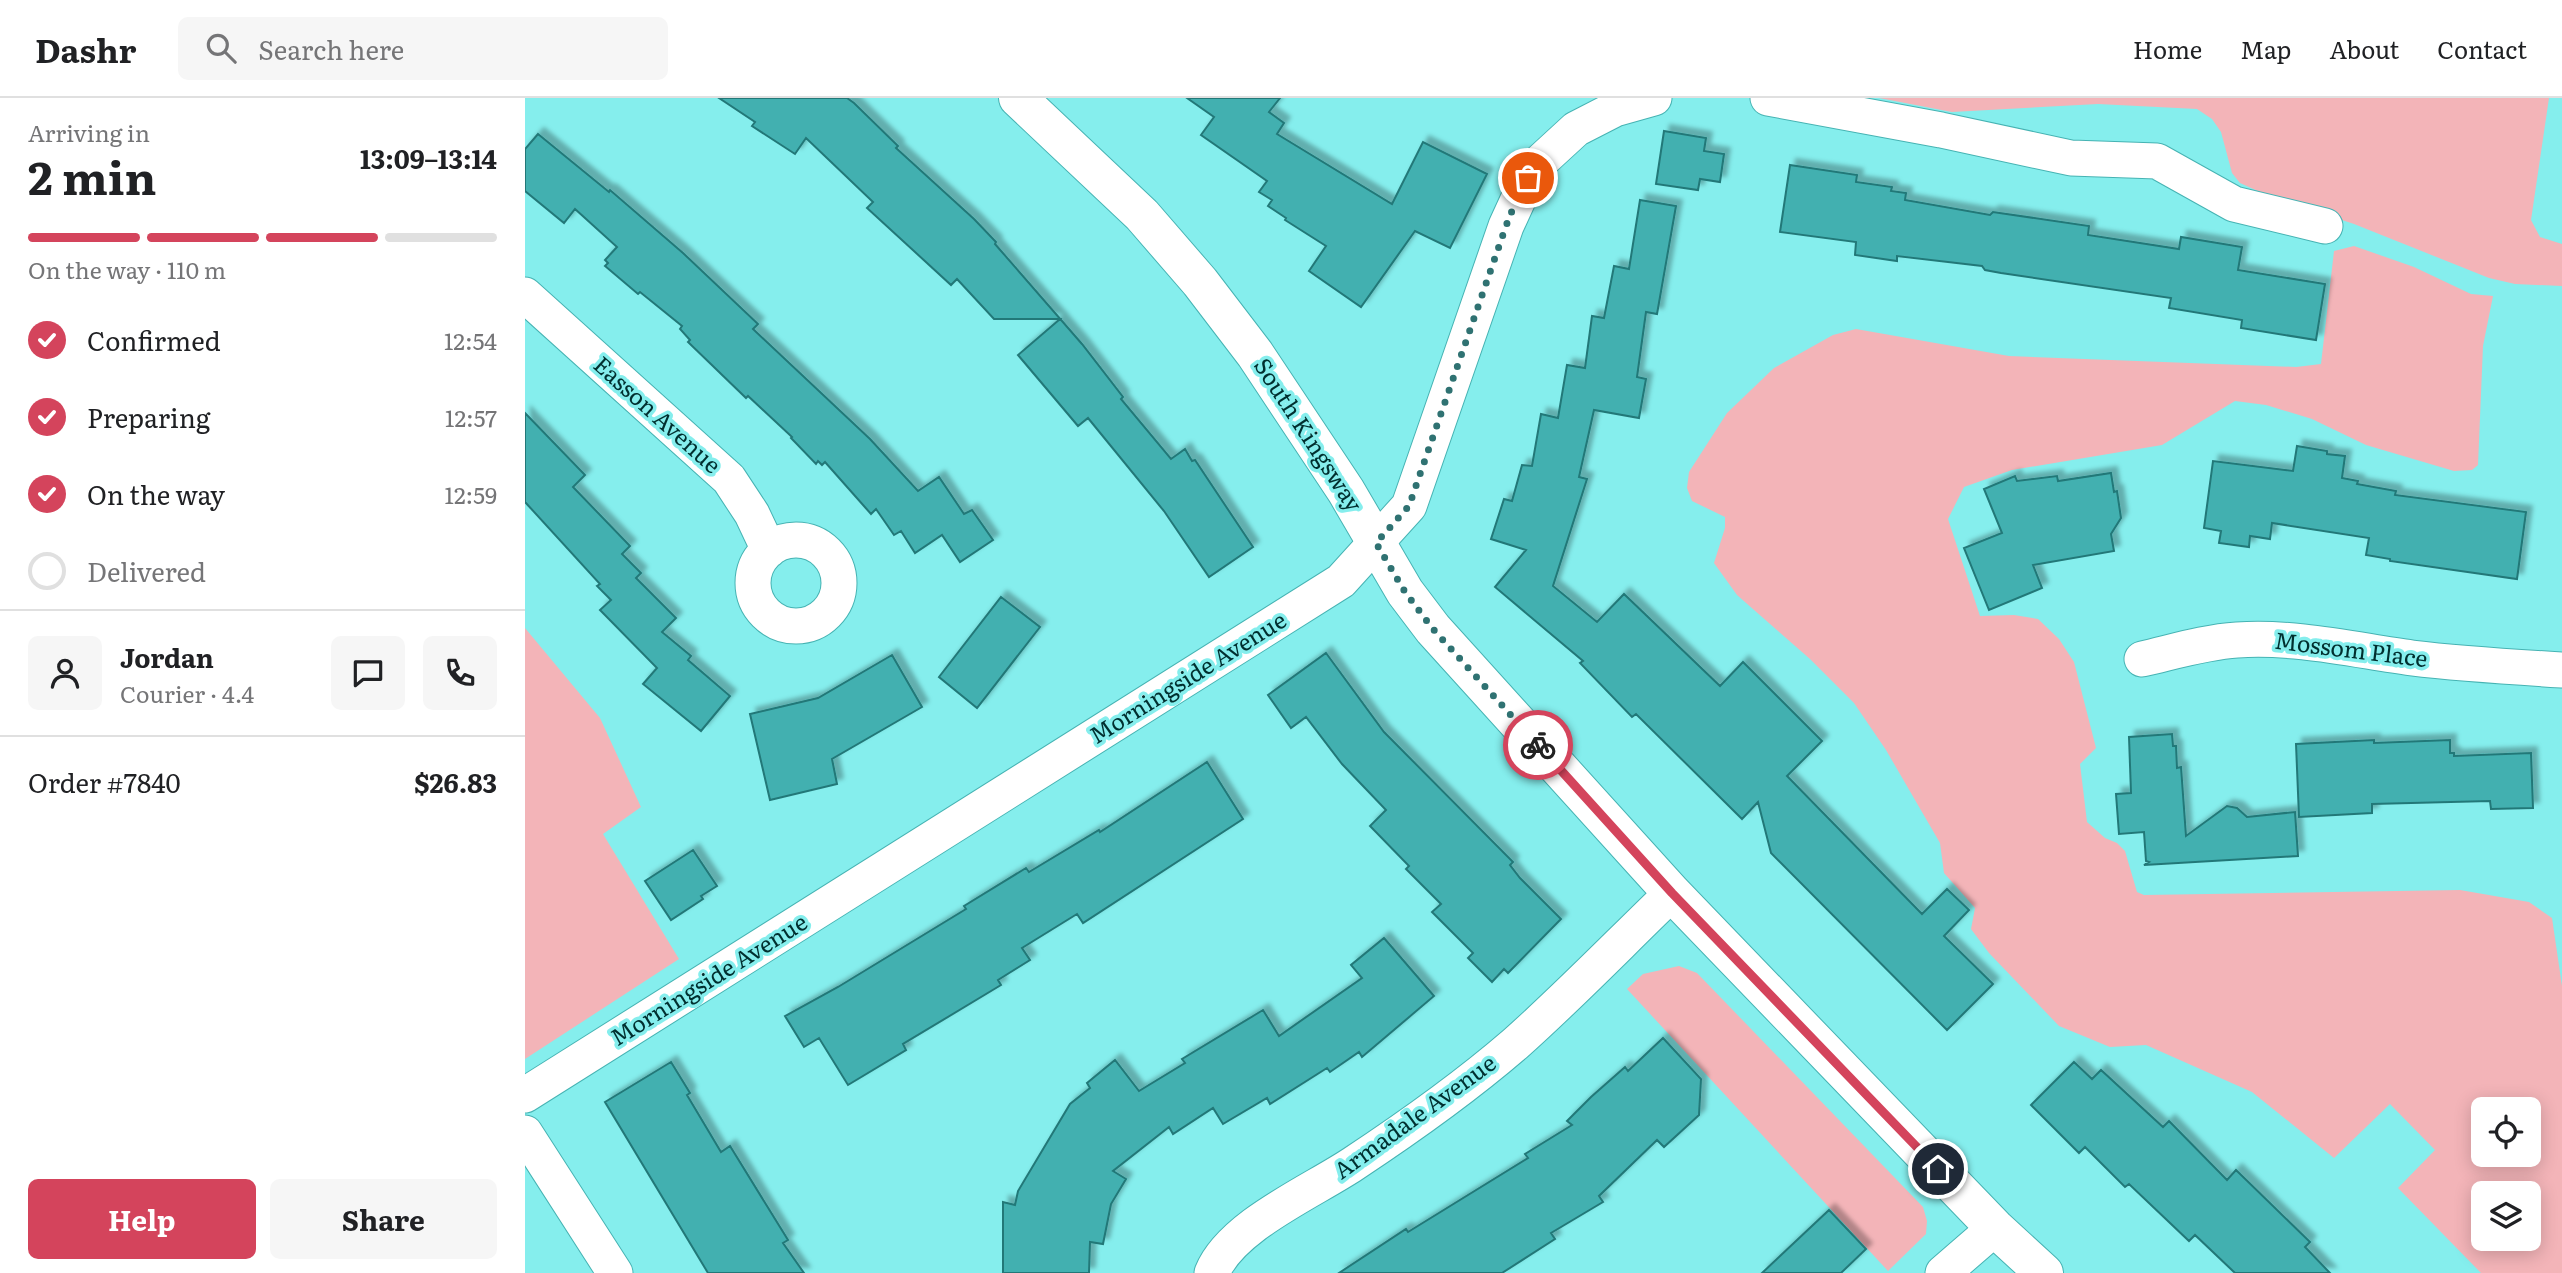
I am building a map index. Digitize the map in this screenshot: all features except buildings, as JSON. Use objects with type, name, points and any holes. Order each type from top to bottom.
[{"type":"street","name":"South Kingsway","points":[[1018,98],[1142,215],[1200,282],[1255,354],[1346,491],[1405,592],[1433,629],[1672,893],[1995,1228],[2044,1273]]},
{"type":"street","name":"Morningside Avenue","points":[[525,1095],[1341,582],[1409,506],[1506,226],[1528,178],[1539,163],[1576,129],[1615,109],[1654,98]]},
{"type":"street","points":[[1768,98],[1941,130],[2071,158],[2157,161],[2234,204],[2325,226]]},
{"type":"street","name":"Easson Avenue","points":[[525,295],[729,479],[752,514],[769,550]]},
{"type":"street","name":"Mossom Place","points":[[2142,659],[2234,640],[2272,639],[2314,642],[2413,658],[2562,670]]},
{"type":"street","name":"Armadale Avenue","points":[[1212,1273],[1225,1250],[1242,1234],[1351,1166],[1443,1103],[1515,1043],[1672,893]]},
{"type":"street","points":[[525,1133],[615,1273]]},
{"type":"street","points":[[1943,1273],[1995,1228]]},
{"type":"shaded area","points":[[1879,98],[2549,98],[2531,220],[2540,237],[2562,244],[2562,286],[2515,284],[2489,278],[2354,224],[2269,196],[2240,183],[2232,173],[2221,132],[2212,119],[2197,109],[2098,104],[1952,112]]},
{"type":"shaded area","points":[[2354,246],[2414,267],[2471,294],[2493,296],[2483,346],[2478,465],[2472,470],[2454,471],[2366,445],[2312,419],[2266,405],[2235,401],[2162,445],[2012,470],[1964,487],[1948,519],[1980,616],[2014,615],[2038,619],[2059,639],[2074,662],[2096,748],[2080,764],[2087,822],[2125,851],[2137,892],[2144,895],[2460,890],[2529,902],[2552,918],[2562,986],[2562,1273],[2481,1273],[2398,1188],[2435,1150],[2390,1104],[2334,1158],[2252,1092],[2146,1045],[2110,1047],[2059,1026],[1989,953],[1971,929],[1975,908],[1944,873],[1940,843],[1886,750],[1854,703],[1810,659],[1737,595],[1714,563],[1725,528],[1725,517],[1692,501],[1687,488],[1689,472],[1727,413],[1774,368],[1833,335],[1856,329],[2009,356],[2296,367],[2321,364],[2334,251]]},
{"type":"shaded area","points":[[525,628],[600,718],[641,807],[603,834],[679,959],[525,1059]]},
{"type":"shaded area","points":[[1679,966],[1697,973],[1923,1207],[1927,1221],[1926,1234],[1888,1271],[1627,989],[1643,974]]},
{"type":"way so far","points":[[1528,178],[1506,226],[1409,506],[1376,543],[1405,592],[1433,629],[1538,745]]},
{"type":"route","points":[[1538,745],[1672,893],[1938,1169]]}]
